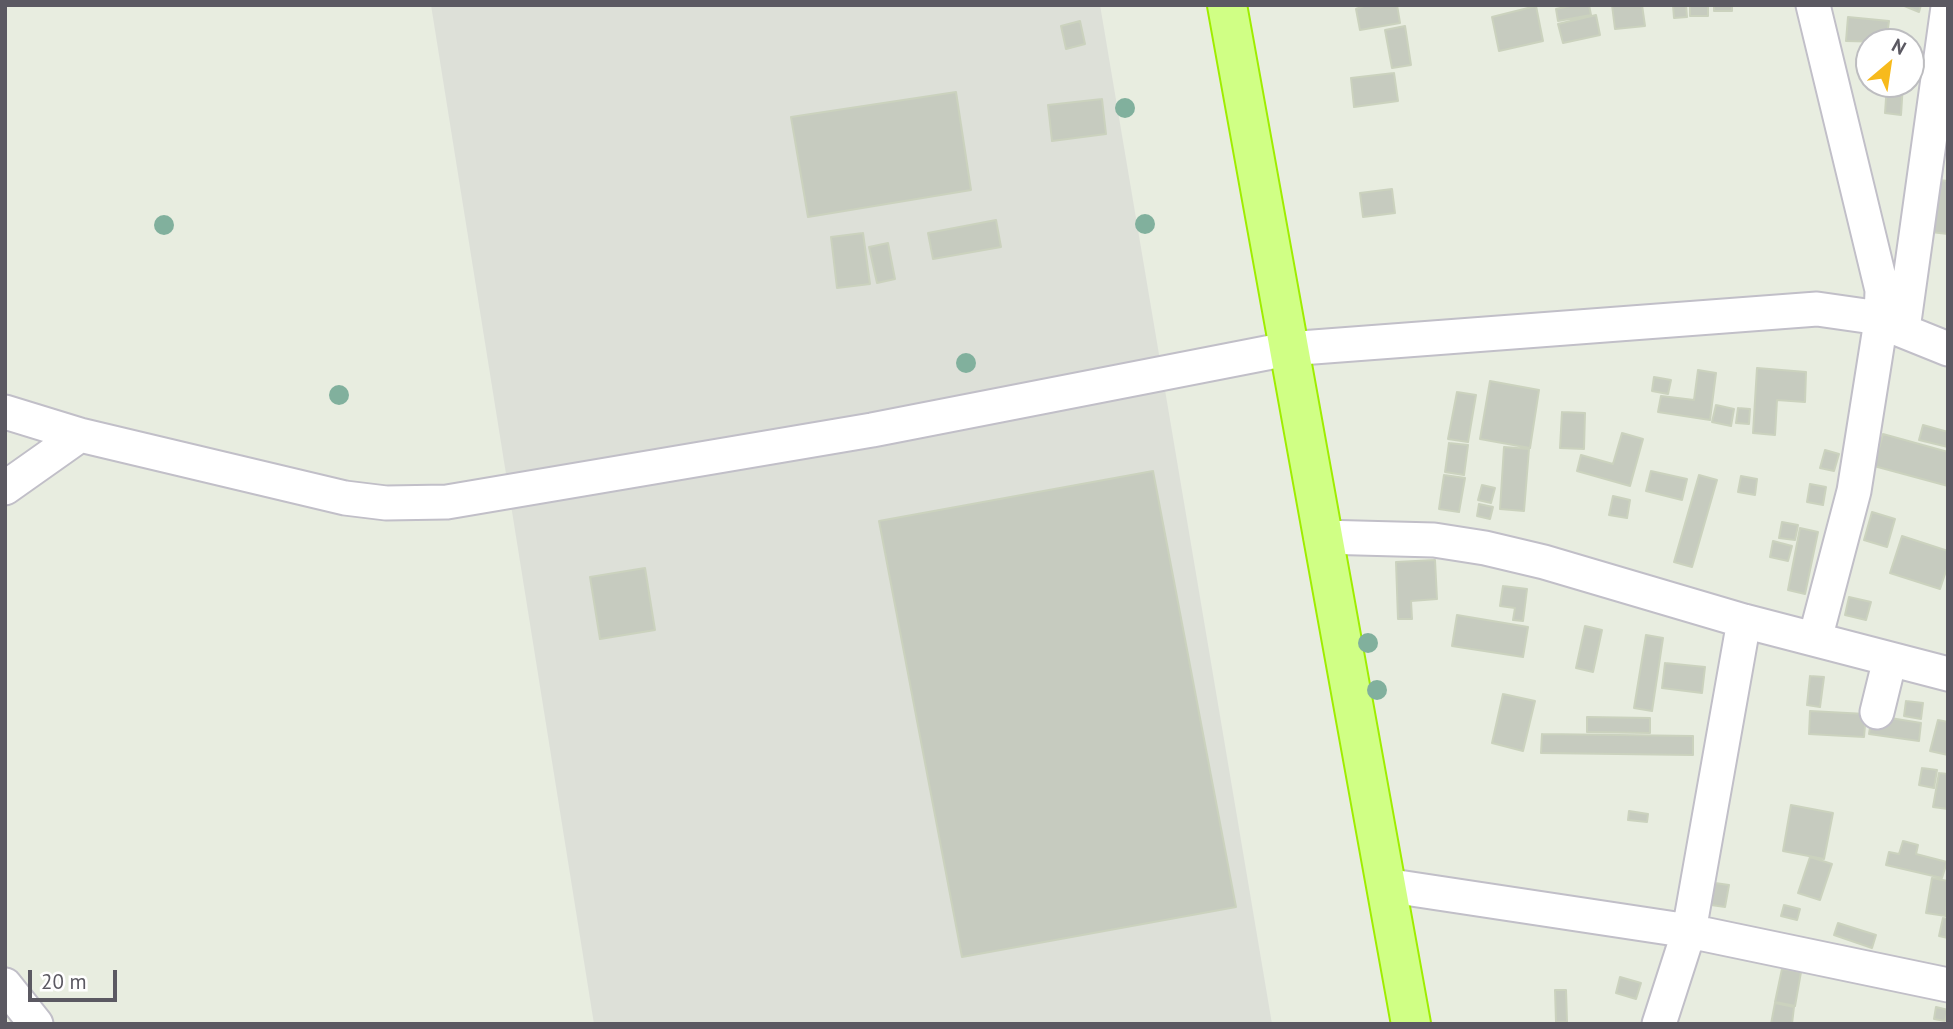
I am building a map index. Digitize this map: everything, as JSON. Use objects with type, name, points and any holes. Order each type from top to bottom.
[{"type":"highway","points":[[1227,5],[1411,1024]]},
{"type":"street","points":[[1813,5],[1892,325]]},
{"type":"street","points":[[1815,639],[1854,491],[1892,325],[1948,7]]},
{"type":"street","points":[[5,412],[80,435],[345,498],[386,503],[447,502],[872,430],[1287,349],[1817,309],[1844,310],[1892,325],[1948,349]]},
{"type":"street","points":[[5,488],[80,435]]},
{"type":"street","points":[[1321,537],[1434,540],[1485,548],[1544,562],[1744,621],[1948,674]]},
{"type":"street","points":[[1659,1024],[1689,931],[1744,621]]},
{"type":"street","points":[[1877,712],[1891,659]]},
{"type":"street","points":[[1385,885],[1689,931],[1948,985]]},
{"type":"street","points":[[5,985],[36,1024]]},
{"type":"shaded area","points":[[431,5],[1100,5],[1272,1024],[594,1024]]},
{"type":"building","points":[[1366,5],[1397,5],[1400,23],[1360,30],[1356,9]]},
{"type":"building","points":[[1589,5],[1591,15],[1558,21],[1556,9]]},
{"type":"building","points":[[1612,5],[1642,5],[1645,26],[1615,29]]},
{"type":"building","points":[[1673,5],[1686,5],[1687,17],[1674,18]]},
{"type":"building","points":[[1690,5],[1708,5],[1708,16],[1690,16]]},
{"type":"building","points":[[1714,5],[1732,5],[1732,11],[1714,11]]},
{"type":"building","points":[[1902,5],[1921,5],[1919,12]]},
{"type":"building","points":[[1536,6],[1543,41],[1499,51],[1492,17]]},
{"type":"building","points":[[1596,15],[1600,35],[1563,43],[1558,24]]},
{"type":"building","points":[[1848,17],[1889,21],[1888,28],[1855,28],[1855,41],[1846,41]]},
{"type":"building","points":[[1080,21],[1085,44],[1066,49],[1061,26]]},
{"type":"building","points":[[1405,26],[1411,65],[1392,68],[1385,30]]},
{"type":"building","points":[[1394,73],[1398,101],[1354,107],[1351,78]]},
{"type":"building","points":[[956,92],[971,190],[808,217],[791,117]]},
{"type":"building","points":[[1886,98],[1902,98],[1901,115],[1885,113]]},
{"type":"building","points":[[1102,99],[1106,134],[1052,141],[1048,105]]},
{"type":"building","points":[[1928,179],[1948,181],[1948,234],[1922,231]]},
{"type":"building","points":[[1392,189],[1395,213],[1363,217],[1360,193]]},
{"type":"building","points":[[996,220],[1001,247],[933,259],[928,233]]},
{"type":"building","points":[[863,233],[870,284],[837,288],[831,237]]},
{"type":"building","points":[[888,243],[895,279],[877,283],[869,247]]},
{"type":"building","points":[[1757,368],[1806,372],[1805,402],[1777,400],[1775,435],[1753,433]]},
{"type":"building","points":[[1698,370],[1716,373],[1710,420],[1658,412],[1661,396],[1694,400]]},
{"type":"building","points":[[1654,377],[1671,380],[1668,394],[1652,391]]},
{"type":"building","points":[[1490,381],[1539,390],[1530,448],[1480,439]]},
{"type":"building","points":[[1457,392],[1476,395],[1468,442],[1448,439]]},
{"type":"building","points":[[1716,405],[1734,409],[1731,426],[1712,422]]},
{"type":"building","points":[[1738,408],[1750,409],[1749,424],[1736,423]]},
{"type":"building","points":[[1562,412],[1585,413],[1584,449],[1560,448]]},
{"type":"building","points":[[1923,425],[1948,432],[1948,447],[1919,440]]},
{"type":"building","points":[[1622,433],[1643,439],[1630,486],[1577,471],[1581,455],[1613,464]]},
{"type":"building","points":[[1883,434],[1948,452],[1948,486],[1874,466]]},
{"type":"building","points":[[1449,443],[1468,445],[1464,475],[1445,472]]},
{"type":"building","points":[[1504,447],[1529,449],[1524,511],[1500,509]]},
{"type":"building","points":[[1825,450],[1839,454],[1834,471],[1820,468]]},
{"type":"building","points":[[1153,471],[1236,907],[962,957],[879,521]]},
{"type":"building","points":[[1651,471],[1687,479],[1682,500],[1646,491]]},
{"type":"building","points":[[1444,475],[1465,478],[1459,512],[1439,509]]},
{"type":"building","points":[[1699,475],[1717,480],[1692,567],[1674,562]]},
{"type":"building","points":[[1741,476],[1757,479],[1755,495],[1738,492]]},
{"type":"building","points":[[1810,484],[1826,487],[1823,505],[1807,502]]},
{"type":"building","points":[[1482,485],[1495,488],[1491,503],[1478,500]]},
{"type":"building","points":[[1613,496],[1630,500],[1627,518],[1609,515]]},
{"type":"building","points":[[1479,504],[1493,507],[1490,519],[1477,516]]},
{"type":"building","points":[[1872,512],[1895,519],[1887,547],[1864,540]]},
{"type":"building","points":[[1782,522],[1798,525],[1795,540],[1779,538]]},
{"type":"building","points":[[1800,528],[1818,532],[1805,594],[1788,590]]},
{"type":"building","points":[[1902,536],[1948,551],[1948,565],[1940,589],[1890,573]]},
{"type":"building","points":[[1773,541],[1792,546],[1788,561],[1770,557]]},
{"type":"building","points":[[1435,560],[1437,599],[1411,601],[1412,619],[1398,619],[1396,562]]},
{"type":"building","points":[[645,568],[655,630],[600,639],[590,577]]},
{"type":"building","points":[[1503,586],[1527,589],[1523,621],[1513,620],[1515,608],[1500,606]]},
{"type":"building","points":[[1849,597],[1871,602],[1866,620],[1845,615]]},
{"type":"building","points":[[1457,615],[1528,627],[1523,657],[1452,646]]},
{"type":"building","points":[[1585,626],[1602,630],[1593,672],[1576,668]]},
{"type":"building","points":[[1646,635],[1663,638],[1652,711],[1634,708]]},
{"type":"building","points":[[1665,663],[1705,667],[1702,693],[1662,688]]},
{"type":"building","points":[[1810,676],[1824,677],[1820,707],[1807,705]]},
{"type":"building","points":[[1503,694],[1535,701],[1523,751],[1492,743]]},
{"type":"building","points":[[1906,701],[1923,703],[1921,719],[1904,716]]},
{"type":"building","points":[[1810,711],[1866,714],[1864,737],[1809,734]]},
{"type":"building","points":[[1872,715],[1921,723],[1919,741],[1869,734]]},
{"type":"building","points":[[1587,717],[1650,718],[1650,733],[1587,732]]},
{"type":"building","points":[[1938,720],[1948,722],[1948,755],[1930,751]]},
{"type":"building","points":[[1542,734],[1693,736],[1693,755],[1541,753]]},
{"type":"building","points":[[1922,768],[1937,770],[1934,788],[1919,785]]},
{"type":"building","points":[[1939,773],[1948,774],[1948,809],[1933,807]]},
{"type":"building","points":[[1791,805],[1833,813],[1824,859],[1783,851]]},
{"type":"building","points":[[1629,811],[1648,814],[1647,822],[1628,820]]},
{"type":"building","points":[[1903,841],[1918,845],[1916,854],[1947,862],[1942,878],[1886,865],[1889,852],[1899,854]]},
{"type":"building","points":[[1810,857],[1832,864],[1820,900],[1798,893]]},
{"type":"building","points":[[1932,878],[1948,881],[1946,916],[1926,913]]},
{"type":"building","points":[[1715,883],[1729,885],[1725,907],[1711,905]]},
{"type":"building","points":[[1784,905],[1800,909],[1797,920],[1781,916]]},
{"type":"building","points":[[1943,918],[1948,919],[1948,938],[1939,936]]},
{"type":"building","points":[[1838,923],[1876,935],[1872,948],[1834,935]]},
{"type":"building","points":[[1782,969],[1801,972],[1795,1006],[1775,1002]]},
{"type":"building","points":[[1620,977],[1641,983],[1636,999],[1616,993]]},
{"type":"building","points":[[1555,990],[1566,990],[1567,1022],[1556,1022]]},
{"type":"building","points":[[1775,1003],[1794,1007],[1792,1024],[1771,1024]]},
{"type":"building","points":[[1936,1007],[1948,1010],[1945,1021],[1934,1019]]}]
